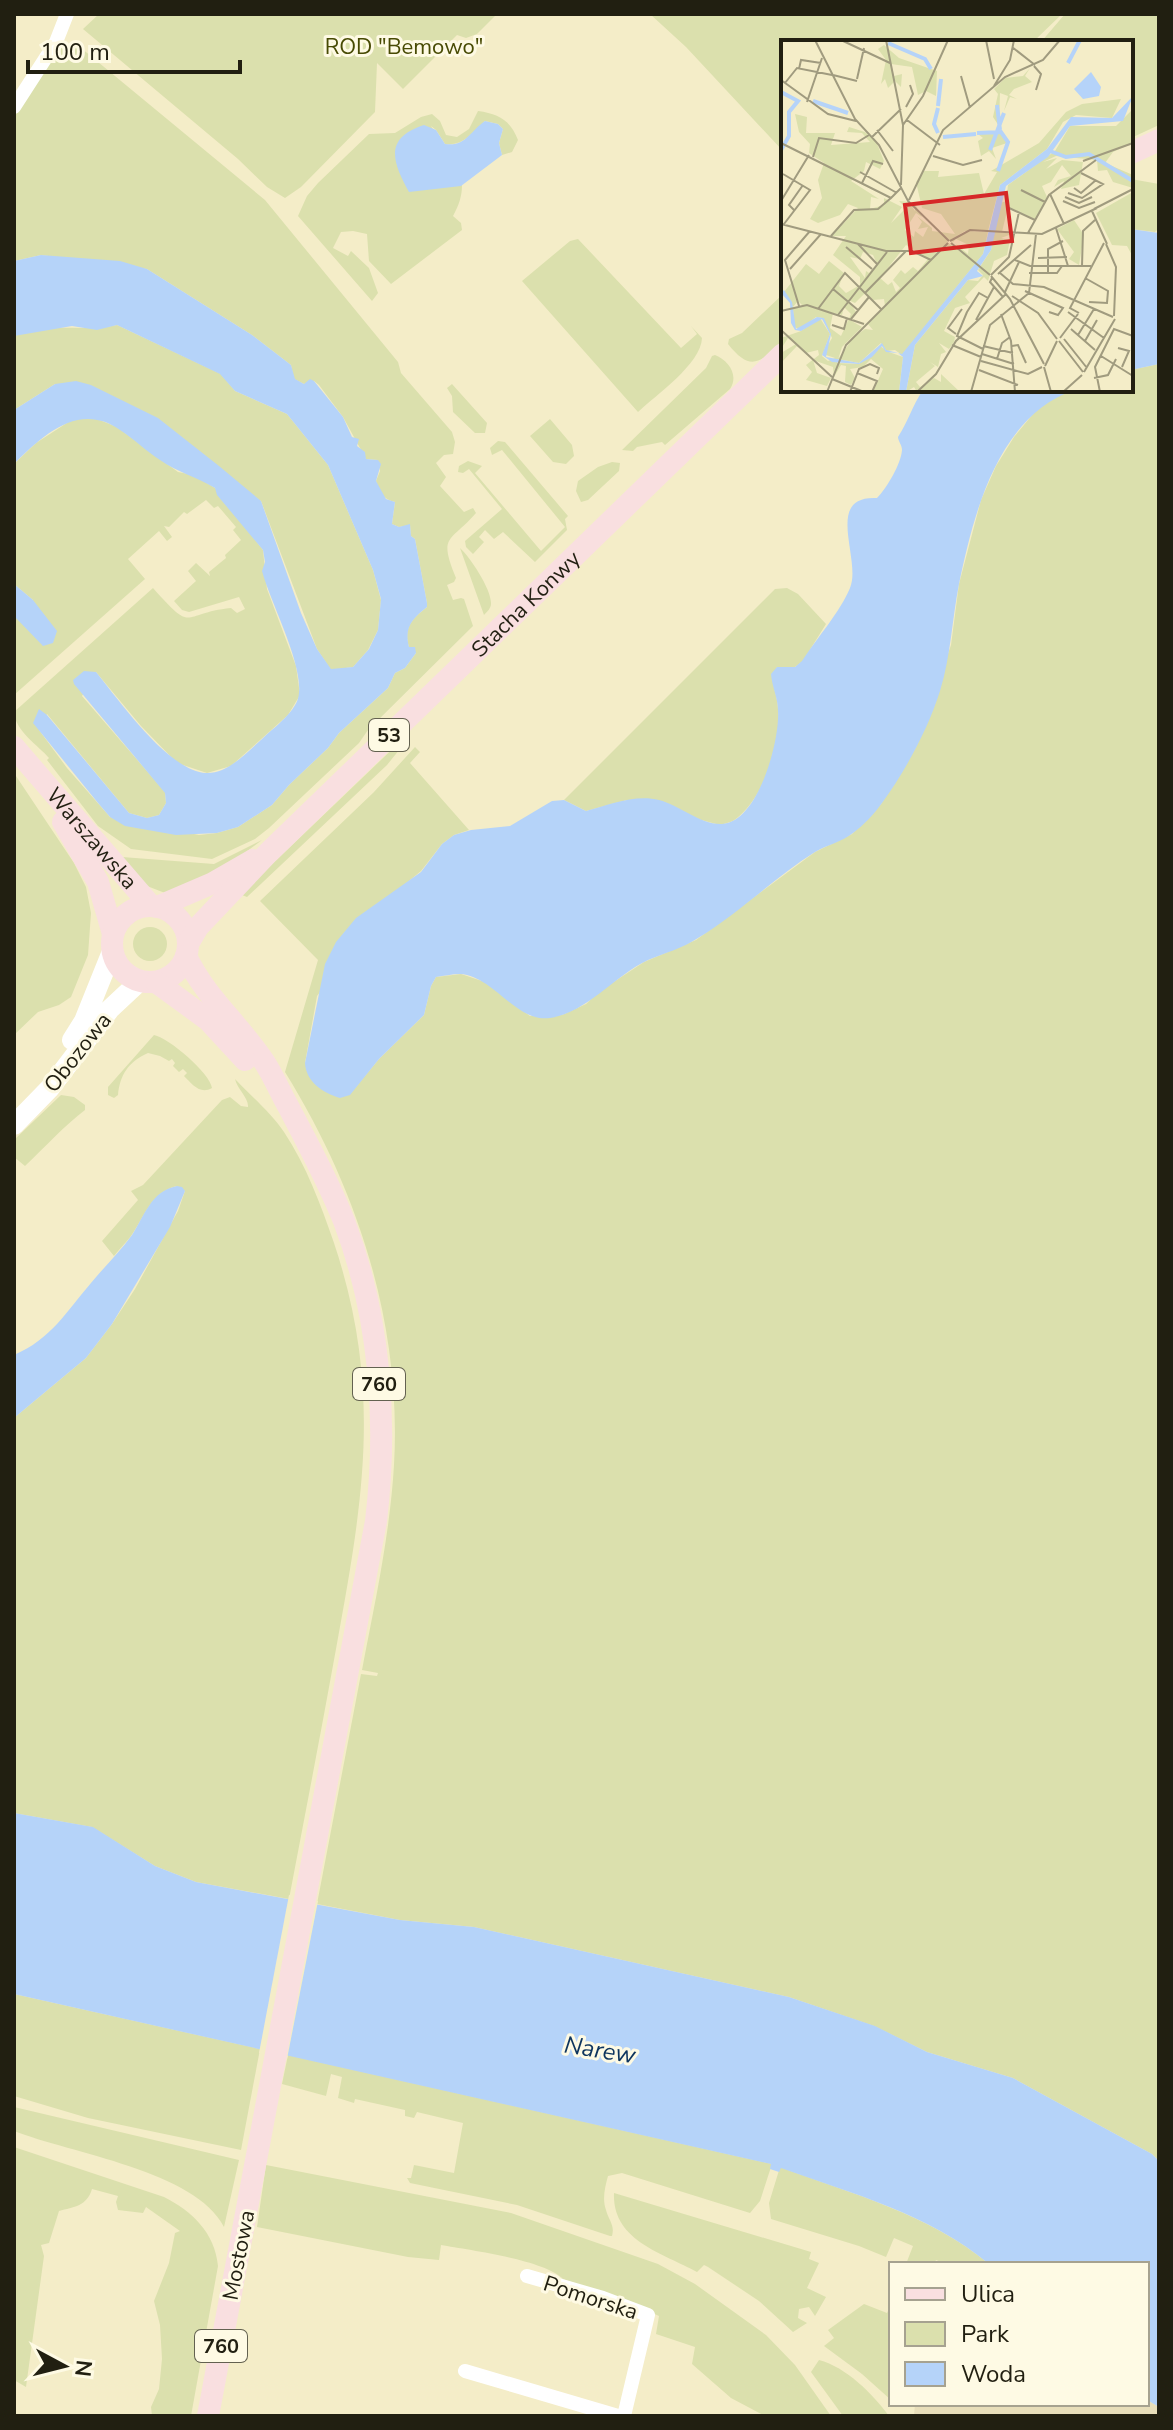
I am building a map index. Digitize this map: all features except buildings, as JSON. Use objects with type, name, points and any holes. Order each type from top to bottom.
[{"type":"main road","points":[[1133,152],[1159,140]]},
{"type":"main road","name":"Stacha Konwy","points":[[187,950],[198,927],[268,853],[781,356]]},
{"type":"main road","name":"Warszawska","points":[[14,747],[154,906]]},
{"type":"main road","name":"Warszawska","points":[[31,769],[93,872],[113,942]]},
{"type":"main road","name":"Stacha Konwy","points":[[154,906],[200,889],[268,853]]},
{"type":"main road","points":[[154,906],[170,912],[179,920],[187,950]]},
{"type":"main road","name":"53","points":[[113,942],[126,915],[135,909],[154,906]]},
{"type":"main road","points":[[113,942],[119,966],[127,975],[148,981]]},
{"type":"main road","name":"53","points":[[148,981],[172,975],[187,950]]},
{"type":"main road","name":"760","points":[[187,950],[202,984],[263,1060],[286,1103]]},
{"type":"main road","name":"760","points":[[148,981],[208,1020],[286,1103]]},
{"type":"main road","name":"Mostowa","points":[[208,2416],[348,1680],[379,1493],[380,1388],[372,1328],[355,1254],[322,1169],[286,1103]]},
{"type":"street","points":[[14,107],[56,42],[67,14]]},
{"type":"street","name":"Obozowa","points":[[14,1105],[54,1065],[84,1021],[113,942]]},
{"type":"street","name":"Obozowa","points":[[14,1125],[58,1079],[110,1009],[148,981]]},
{"type":"street","name":"Pomorska","points":[[527,2276],[648,2315],[621,2416]]},
{"type":"street","points":[[465,2371],[621,2416]]},
{"type":"green space","name":"ROD \"Bemowo\"","points":[[99,14],[497,14],[477,34],[466,38],[457,35],[403,89],[377,63],[375,112],[301,187],[285,198],[267,187],[83,29]]},
{"type":"green space","points":[[650,14],[1062,14],[1035,40],[781,40],[781,149],[686,47]]},
{"type":"green space","points":[[1065,14],[1159,14],[1159,125],[1133,137],[1133,40],[1043,40]]},
{"type":"green space","points":[[75,43],[265,200],[398,362],[401,373],[452,432],[455,442],[453,454],[444,455],[436,463],[446,477],[440,486],[464,512],[473,508],[476,513],[454,535],[448,546],[456,578],[447,585],[453,600],[464,599],[473,626],[368,730],[359,743],[269,828],[255,839],[212,859],[131,849],[98,826],[47,760],[49,758],[18,726],[14,712],[153,588],[176,612],[189,618],[231,608],[237,613],[245,609],[239,597],[189,612],[182,610],[174,601],[196,581],[188,571],[196,563],[210,576],[209,572],[226,558],[225,555],[241,540],[233,530],[236,527],[218,506],[214,508],[206,500],[187,514],[184,512],[169,527],[164,526],[172,537],[167,541],[159,531],[128,559],[145,579],[14,695],[14,616],[33,600],[14,584],[14,464],[36,443],[73,419],[92,417],[117,427],[178,472],[194,475],[215,488],[263,550],[267,589],[296,666],[300,695],[288,715],[231,766],[207,773],[177,763],[96,672],[82,696],[165,792],[166,803],[159,815],[147,818],[129,813],[47,714],[39,730],[110,817],[199,835],[238,827],[272,805],[339,733],[388,688],[395,673],[405,668],[416,653],[409,647],[408,629],[427,603],[415,539],[411,536],[410,525],[399,527],[392,524],[395,502],[385,497],[379,489],[376,481],[380,471],[378,460],[366,459],[343,417],[319,385],[314,381],[304,384],[294,379],[291,365],[252,335],[147,269],[41,255],[14,261],[14,117],[60,47]]},
{"type":"green space","points":[[478,111],[498,116],[511,127],[518,140],[512,152],[502,155],[499,143],[503,129],[498,124],[485,121],[467,138],[452,144],[445,144],[431,126],[453,159],[461,179],[462,190],[453,216],[461,223],[462,230],[391,284],[369,261],[367,234],[341,232],[333,248],[348,256],[351,251],[369,268],[378,293],[372,301],[298,216],[307,196],[369,134],[395,133],[432,114],[440,121],[446,135],[457,137],[469,129]]},
{"type":"green space","points":[[1133,179],[1159,184],[1159,228],[1155,232],[1133,229]]},
{"type":"green space","points":[[578,239],[681,348],[697,334],[691,326],[702,338],[700,348],[686,368],[638,412],[522,281],[570,241]]},
{"type":"green space","points":[[781,296],[781,344],[762,359],[749,361],[728,344],[729,339],[742,333]]},
{"type":"green space","points":[[117,325],[221,374],[235,391],[287,414],[328,465],[373,570],[381,600],[378,630],[368,650],[353,667],[331,670],[317,649],[261,501],[55,384],[14,410],[14,336],[39,329]]},
{"type":"green space","points":[[715,355],[731,369],[733,384],[730,389],[665,445],[662,442],[637,447],[633,451],[622,450],[706,368]]},
{"type":"green space","points":[[1159,364],[1159,2161],[1152,2154],[1013,2078],[927,2052],[874,2026],[789,1997],[474,1927],[400,1920],[317,1904],[361,1674],[377,1676],[378,1673],[362,1670],[389,1517],[395,1413],[391,1361],[370,1260],[334,1164],[285,1072],[318,960],[260,901],[374,792],[415,747],[420,752],[410,763],[469,830],[454,835],[442,844],[421,871],[398,890],[317,996],[305,1063],[350,1094],[379,1059],[424,1015],[436,977],[461,974],[485,982],[530,1016],[562,1015],[586,1004],[644,962],[696,940],[815,852],[852,834],[881,804],[916,747],[951,645],[959,584],[981,500],[996,466],[1014,437],[1038,408],[1068,392],[1133,392],[1133,370]]},
{"type":"green space","points":[[452,384],[487,423],[485,433],[475,433],[453,412],[452,396],[447,388]]},
{"type":"green space","points":[[550,419],[572,445],[574,456],[566,464],[553,462],[530,436]]},
{"type":"green space","points":[[498,441],[505,442],[568,516],[565,519],[567,530],[535,562],[503,532],[494,539],[485,530],[479,537],[484,542],[473,554],[466,547],[465,541],[502,509],[469,469],[458,472],[459,466],[468,461],[482,466],[475,473],[541,551],[565,527],[502,450],[492,455],[490,448]]},
{"type":"green space","points":[[612,462],[620,463],[619,471],[588,500],[581,502],[576,491],[578,481],[598,467]]},
{"type":"green space","points":[[460,548],[488,591],[491,605],[484,615]]},
{"type":"green space","points":[[787,588],[798,594],[826,624],[803,661],[795,667],[777,667],[774,685],[778,723],[774,753],[756,796],[737,818],[720,825],[627,800],[586,811],[564,800],[775,589]]},
{"type":"green space","points":[[405,737],[408,739],[387,765],[247,897],[242,895],[243,892]]},
{"type":"green space","points":[[14,773],[74,863],[86,887],[91,913],[88,955],[71,997],[38,1012],[14,1035]]},
{"type":"green space","points":[[262,840],[224,868],[165,893],[147,886],[122,857],[214,864]]},
{"type":"green space","points":[[150,927],[162,932],[167,944],[162,956],[150,961],[138,956],[133,944],[138,932]]},
{"type":"green space","points":[[154,1035],[188,1057],[212,1088],[196,1088],[184,1076],[187,1073],[183,1069],[179,1072],[173,1066],[175,1063],[172,1059],[169,1061],[148,1053],[126,1070],[118,1095],[114,1098],[108,1095],[108,1087]]},
{"type":"green space","points":[[235,1079],[284,1132],[318,1200],[349,1297],[359,1348],[363,1397],[364,1446],[354,1544],[289,1899],[196,1882],[155,1866],[92,1827],[14,1813],[14,1418],[86,1358],[135,1289],[178,1211],[185,1191],[177,1186],[155,1199],[114,1256],[102,1241],[138,1200],[131,1191],[143,1185],[222,1100],[230,1097],[241,1106],[248,1107]]},
{"type":"green space","points":[[61,1095],[74,1097],[85,1105],[85,1110],[25,1166],[14,1157],[14,1140]]},
{"type":"green space","points":[[14,1994],[260,2049],[241,2150],[88,2118],[14,2096]]},
{"type":"green space","points":[[288,2055],[772,2164],[760,2201],[750,2213],[622,2173],[608,2176],[604,2202],[613,2229],[610,2236],[517,2205],[410,2183],[407,2178],[411,2178],[414,2165],[454,2173],[463,2123],[417,2112],[414,2118],[405,2116],[405,2110],[338,2098],[342,2077],[331,2074],[326,2096],[282,2084]]},
{"type":"green space","points":[[14,2107],[239,2160],[224,2227],[209,2208],[187,2191],[160,2178],[14,2131]]},
{"type":"green space","points":[[14,2147],[164,2197],[193,2216],[207,2233],[218,2266],[191,2416],[152,2416],[151,2407],[159,2389],[162,2359],[160,2325],[154,2301],[169,2263],[175,2233],[180,2231],[146,2207],[143,2213],[118,2210],[118,2196],[92,2189],[83,2202],[59,2211],[49,2243],[41,2245],[44,2256],[26,2387],[14,2380]]},
{"type":"green space","points":[[266,2165],[511,2213],[658,2264],[695,2284],[766,2335],[795,2365],[831,2416],[765,2416],[731,2398],[692,2364],[695,2347],[656,2334],[659,2316],[563,2279],[540,2266],[441,2245],[439,2260],[408,2257],[257,2227]]},
{"type":"green space","points":[[780,2167],[915,2218],[986,2262],[907,2262],[913,2246],[894,2238],[886,2257],[771,2219],[769,2203]]},
{"type":"green space","points":[[614,2193],[811,2252],[809,2259],[819,2263],[807,2288],[826,2297],[815,2316],[809,2307],[799,2309],[798,2318],[807,2323],[793,2332],[759,2301],[708,2267],[704,2265],[697,2272],[655,2251],[630,2234],[621,2223]]},
{"type":"green space","points":[[864,2304],[887,2313],[889,2309],[889,2398],[824,2346],[834,2338],[828,2330]]},
{"type":"green space","points":[[819,2360],[858,2382],[889,2416],[843,2416],[811,2372]]},
{"type":"sand","points":[[1149,2401],[1159,2407],[1159,2416],[914,2416],[915,2406],[1149,2406]]},
{"type":"water","points":[[485,121],[498,124],[503,129],[499,143],[502,155],[461,186],[409,192],[396,161],[397,144],[402,137],[424,125],[436,130],[445,144],[458,143]]},
{"type":"water","points":[[1133,229],[1159,233],[1159,364],[1133,370]]},
{"type":"water","points":[[41,255],[120,261],[147,269],[252,335],[291,365],[295,379],[304,384],[310,379],[314,381],[343,417],[352,437],[359,439],[357,446],[365,452],[366,459],[378,460],[381,464],[376,481],[386,499],[395,502],[392,524],[399,527],[410,524],[427,603],[409,629],[409,647],[415,647],[416,653],[405,668],[395,673],[388,688],[339,733],[272,805],[238,827],[217,833],[176,835],[125,826],[110,817],[33,723],[39,709],[129,813],[147,818],[159,815],[166,803],[165,793],[74,684],[73,680],[84,671],[96,672],[145,732],[161,748],[191,769],[214,772],[237,761],[285,718],[298,700],[299,693],[296,665],[262,571],[265,562],[263,550],[217,495],[215,488],[167,464],[105,422],[90,419],[62,425],[37,442],[14,464],[14,410],[55,384],[76,381],[91,385],[158,418],[219,466],[261,501],[301,613],[317,649],[331,669],[353,667],[369,649],[378,630],[381,599],[373,570],[328,465],[287,414],[235,391],[220,374],[117,325],[97,330],[72,326],[14,336],[14,261]]},
{"type":"water","points":[[922,392],[1070,392],[1048,403],[1026,422],[1008,444],[994,470],[982,498],[965,556],[940,691],[908,763],[872,815],[849,836],[800,862],[698,938],[648,960],[577,1009],[564,1014],[538,1018],[526,1014],[484,982],[472,977],[460,974],[436,977],[424,1015],[379,1059],[350,1095],[340,1098],[316,1086],[308,1076],[305,1063],[325,964],[336,942],[356,918],[421,872],[442,844],[454,835],[510,826],[552,801],[564,800],[586,811],[641,798],[659,800],[706,821],[722,824],[735,820],[746,810],[764,778],[775,741],[778,706],[771,674],[777,667],[795,667],[802,661],[846,597],[852,576],[848,518],[852,507],[861,500],[877,498],[889,482],[901,456],[898,437]]},
{"type":"water","points":[[14,584],[33,600],[57,631],[53,643],[43,646],[14,616]]},
{"type":"water","points":[[177,1186],[185,1191],[170,1227],[112,1324],[86,1358],[14,1418],[14,1355],[27,1349],[57,1324],[132,1235],[155,1198]]},
{"type":"water","name":"Narew","points":[[14,1813],[93,1827],[155,1866],[196,1882],[400,1920],[474,1927],[789,1997],[875,2026],[927,2052],[1013,2078],[1152,2154],[1159,2161],[1159,2407],[1149,2401],[1149,2262],[986,2262],[941,2232],[890,2207],[781,2168],[779,2172],[770,2169],[771,2164],[14,1994]]},
{"type":"pier","points":[[289,1895],[318,1901],[287,2059],[259,2053]]}]
